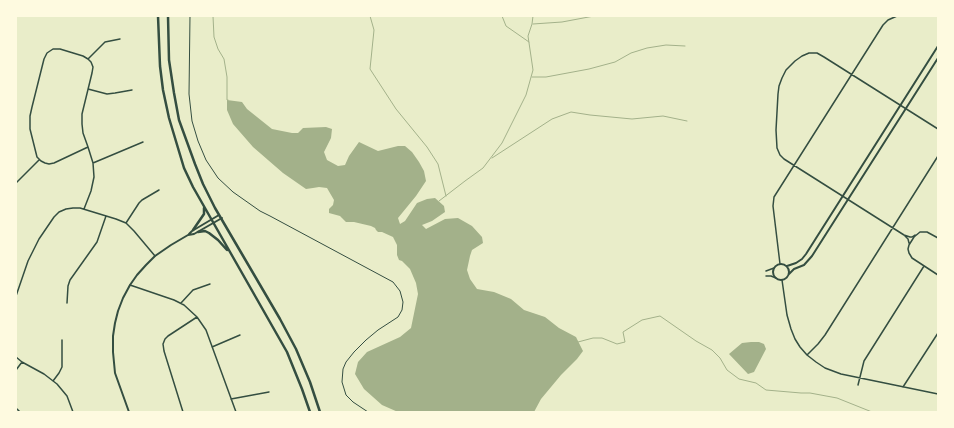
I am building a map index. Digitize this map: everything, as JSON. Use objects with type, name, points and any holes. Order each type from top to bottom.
[{"type":"main road","points":[[158,16],[160,66],[163,90],[168,118],[184,168],[211,220],[286,352],[310,412]]},
{"type":"main road","points":[[168,16],[168,47],[174,93],[179,120],[194,164],[208,194],[296,349],[310,382],[320,412]]},
{"type":"main road","points":[[193,230],[204,214],[204,206]]},
{"type":"main road","points":[[198,232],[205,231],[209,233],[218,240],[230,254]]},
{"type":"street","points":[[780,264],[773,201],[775,195],[884,23],[897,16]]},
{"type":"street","points":[[88,59],[105,42],[120,39]]},
{"type":"street","points":[[766,271],[780,264],[787,266],[796,263],[804,257],[938,46]]},
{"type":"street","points":[[84,209],[92,186],[94,172],[91,155],[83,133],[82,119],[93,67],[91,62],[83,56],[58,48],[51,50],[45,57],[32,107],[30,129],[35,152],[39,160],[45,164],[54,164],[88,147]]},
{"type":"street","points":[[938,129],[852,74],[822,56],[814,53],[809,53],[798,58],[786,70],[778,90],[776,142],[780,155],[904,235],[912,237],[925,231],[938,238]]},
{"type":"street","points":[[766,276],[771,276],[782,280],[787,278],[794,269],[804,265],[810,259],[938,58]]},
{"type":"street","points":[[88,89],[107,94],[115,94],[132,90]]},
{"type":"street","points":[[93,163],[143,142]]},
{"type":"street","points":[[807,355],[825,335],[938,156]]},
{"type":"street","points":[[16,183],[39,160]]},
{"type":"street","points":[[126,224],[139,203],[159,190]]},
{"type":"street","points":[[16,296],[28,262],[39,239],[59,212],[66,209],[84,209],[126,224],[134,230],[155,256]]},
{"type":"street","points":[[129,412],[115,373],[112,352],[115,323],[120,304],[130,285],[141,270],[155,256],[188,235],[193,230],[220,215]]},
{"type":"street","points":[[67,303],[68,286],[70,280],[97,242],[106,216]]},
{"type":"street","points":[[188,235],[194,234],[222,218]]},
{"type":"street","points":[[904,235],[908,239],[908,251],[910,257],[938,275]]},
{"type":"street","points":[[909,245],[915,235]]},
{"type":"street","points":[[787,266],[789,274]]},
{"type":"street","points":[[858,386],[864,361],[924,266]]},
{"type":"street","points":[[774,268],[773,274],[776,278]]},
{"type":"street","points":[[782,280],[787,315],[791,330],[807,355],[816,362],[830,370],[860,378],[938,394]]},
{"type":"street","points":[[181,303],[194,290],[210,284]]},
{"type":"street","points":[[130,285],[181,303],[191,310],[197,317],[206,330],[236,412]]},
{"type":"street","points":[[183,412],[163,344],[168,336],[197,317]]},
{"type":"street","points":[[903,387],[938,333]]},
{"type":"street","points":[[212,347],[240,335]]},
{"type":"street","points":[[53,381],[62,367],[62,340]]},
{"type":"street","points":[[16,357],[53,381],[64,392],[73,412]]},
{"type":"street","points":[[16,370],[22,362]]},
{"type":"street","points":[[231,399],[269,392]]},
{"type":"street","points":[[17,409],[20,412]]},
{"type":"path","points":[[190,16],[189,94],[192,121],[200,148],[218,178],[233,192],[260,211],[393,282],[400,291],[403,302],[402,310],[396,320],[378,330],[366,340],[346,362],[343,369],[342,382],[346,395],[353,402],[368,412]]},
{"type":"shaded area","points":[[227,100],[242,102],[247,109],[272,129],[298,133],[303,128],[326,127],[332,129],[331,138],[324,152],[327,160],[338,166],[345,165],[349,156],[359,142],[378,151],[398,146],[405,146],[412,152],[424,171],[426,181],[398,218],[400,224],[405,221],[417,203],[435,198],[444,206],[445,212],[432,221],[422,225],[426,229],[445,219],[458,218],[472,226],[482,237],[483,243],[472,250],[467,270],[470,279],[477,289],[494,292],[511,299],[524,310],[545,317],[559,328],[576,337],[583,351],[541,399],[534,412],[398,412],[382,405],[364,389],[355,374],[358,362],[367,352],[400,337],[411,328],[418,294],[416,283],[410,269],[399,260],[397,255],[397,245],[393,237],[382,232],[378,232],[371,226],[354,222],[346,222],[340,216],[329,213],[329,209],[333,205],[334,200],[327,188],[319,187],[306,189],[283,173],[253,147],[233,124],[227,110]]},
{"type":"shaded area","points":[[759,342],[764,344],[766,349],[754,372],[748,374],[729,354],[742,343]]},
{"type":"waterway","points":[[213,16],[214,37],[218,49],[224,59],[227,77],[228,100]]},
{"type":"waterway","points":[[370,16],[374,30],[370,69],[396,109],[427,147],[438,164],[446,196]]},
{"type":"waterway","points":[[502,16],[506,26],[529,42]]},
{"type":"waterway","points":[[439,201],[483,168],[502,143],[526,95],[533,70],[528,36],[533,16]]},
{"type":"waterway","points":[[533,24],[562,22],[594,16]]},
{"type":"waterway","points":[[532,77],[546,77],[589,69],[615,62],[631,53],[647,48],[666,45],[685,46]]},
{"type":"waterway","points":[[492,158],[552,119],[571,112],[632,119],[663,116],[687,121]]},
{"type":"waterway","points":[[578,342],[593,338],[602,338],[617,344],[625,342],[623,332],[642,320],[660,316],[696,341],[712,350],[720,358],[727,370],[739,379],[756,383],[766,390],[810,393],[837,398],[872,412]]}]
